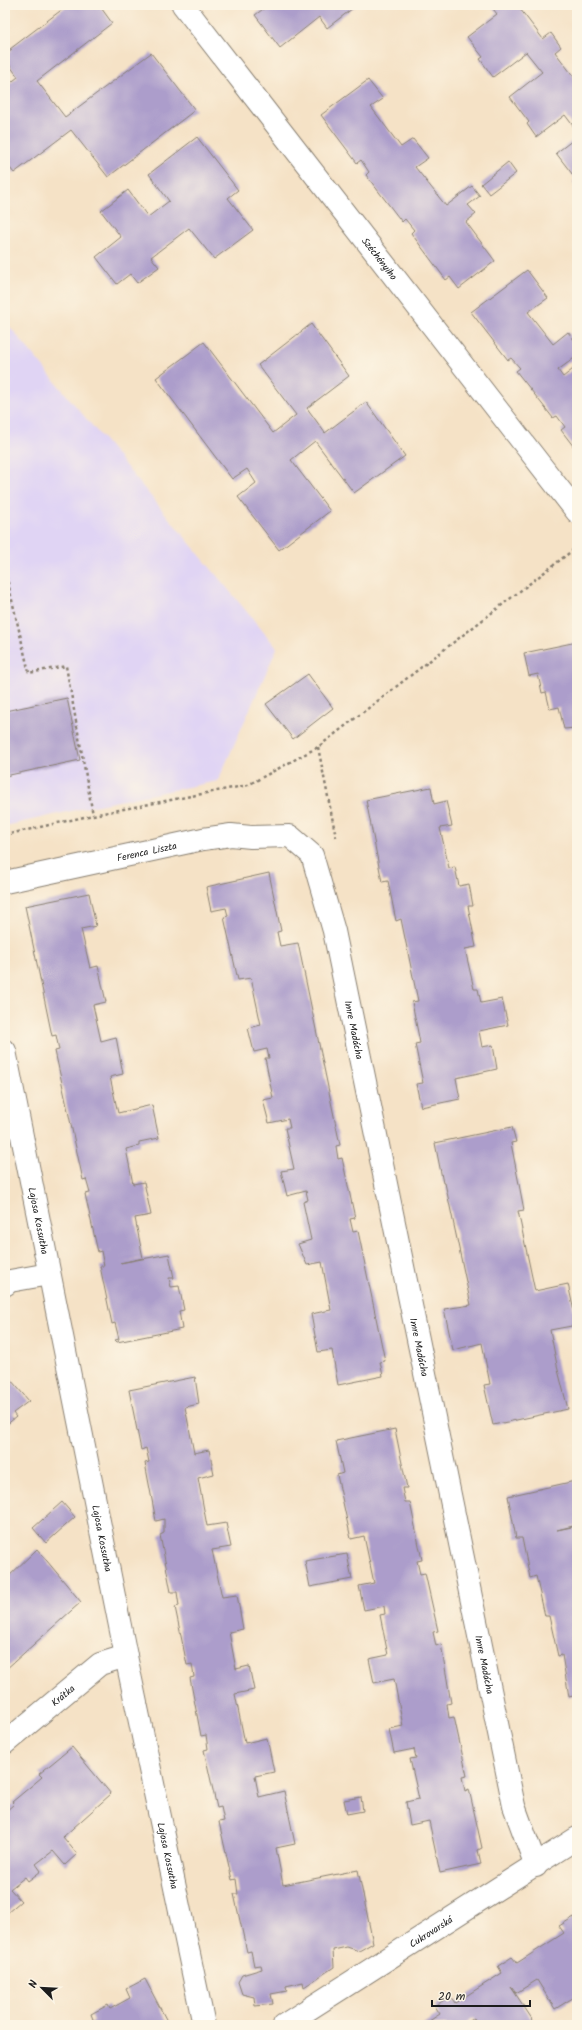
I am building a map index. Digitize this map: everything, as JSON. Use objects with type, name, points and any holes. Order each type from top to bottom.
[{"type":"street","name":"Széchényiho","points":[[183,5],[577,512]]},
{"type":"street","name":"Ferenca Liszta","points":[[5,882],[203,838],[231,834],[251,837],[290,836],[312,855]]},
{"type":"street","name":"Imre Madácha","points":[[312,855],[334,931],[514,1806],[536,1866]]},
{"type":"street","name":"Lajosa Kossutha","points":[[5,1051],[126,1656],[204,2025]]},
{"type":"street","points":[[5,1285],[10,1281],[49,1274]]},
{"type":"street","name":"Krátka","points":[[5,1742],[100,1664],[126,1656]]},
{"type":"street","name":"Cukrovarská","points":[[284,2025],[536,1866],[577,1838]]},
{"type":"path","points":[[5,835],[93,815],[248,785],[318,747],[577,547]]},
{"type":"path","points":[[5,570],[29,673],[66,666],[93,815]]},
{"type":"path","points":[[312,855],[338,850],[318,747]]},
{"type":"shaded area","points":[[5,321],[277,648],[218,781],[93,806],[5,826]]},
{"type":"building","points":[[68,5],[99,5],[112,23],[37,81],[65,117],[151,53],[195,110],[108,177],[71,130],[14,173],[5,162],[5,87],[18,77],[5,59],[5,55],[12,50],[10,49]]},
{"type":"building","points":[[265,5],[357,5],[327,28],[319,17],[280,48],[255,15],[266,7]]},
{"type":"building","points":[[490,5],[517,5],[543,39],[551,33],[561,47],[555,52],[577,81],[577,131],[565,115],[536,137],[527,124],[529,122],[510,97],[542,72],[526,52],[493,77],[480,59],[483,57],[467,37],[497,14]]},
{"type":"building","points":[[368,80],[383,99],[371,107],[401,147],[413,139],[428,158],[415,167],[446,206],[472,186],[480,196],[468,205],[476,214],[466,222],[495,261],[459,289],[450,277],[446,280],[411,233],[414,230],[405,219],[402,222],[366,175],[369,172],[361,160],[357,163],[321,115]]},
{"type":"building","points":[[197,137],[238,190],[228,198],[253,230],[214,259],[189,228],[151,257],[159,267],[137,283],[130,274],[117,284],[96,257],[121,237],[101,211],[128,190],[148,217],[169,201],[149,174]]},
{"type":"building","points":[[577,137],[577,187],[573,182],[576,179],[556,153]]},
{"type":"building","points":[[508,162],[516,173],[489,194],[481,184]]},
{"type":"building","points":[[527,270],[548,298],[528,312],[553,344],[568,332],[577,344],[577,356],[558,370],[563,377],[577,366],[577,451],[561,430],[565,427],[557,416],[553,418],[516,371],[520,368],[511,358],[508,360],[471,312]]},
{"type":"building","points":[[311,324],[349,376],[307,408],[325,433],[366,402],[405,456],[354,493],[315,441],[291,460],[330,511],[279,550],[238,497],[256,483],[247,469],[232,479],[156,378],[204,342],[273,433],[296,415],[258,365]]},
{"type":"building","points":[[577,642],[576,736],[575,728],[564,729],[559,707],[550,709],[546,692],[542,693],[538,674],[529,676],[524,653]]},
{"type":"building","points":[[308,674],[333,708],[293,739],[266,704]]},
{"type":"building","points":[[67,698],[80,760],[5,776],[5,711]]},
{"type":"building","points":[[431,787],[434,804],[446,801],[452,826],[440,828],[449,868],[455,867],[459,886],[469,884],[473,906],[468,906],[476,947],[465,949],[474,989],[478,989],[481,1003],[502,999],[508,1025],[479,1031],[482,1047],[493,1045],[497,1069],[456,1078],[460,1099],[421,1107],[416,1084],[423,1083],[415,1044],[420,1043],[412,1002],[418,1001],[401,919],[396,921],[388,881],[382,882],[366,800]]},
{"type":"building","points":[[269,873],[281,931],[277,932],[280,946],[298,943],[340,1145],[336,1146],[338,1159],[342,1158],[355,1218],[350,1219],[353,1232],[358,1231],[385,1361],[380,1362],[383,1376],[338,1385],[332,1350],[318,1352],[311,1314],[331,1310],[322,1262],[307,1265],[298,1244],[311,1240],[303,1202],[308,1200],[306,1191],[287,1196],[281,1171],[294,1169],[285,1128],[290,1128],[288,1119],[269,1123],[263,1100],[273,1098],[265,1058],[269,1058],[267,1049],[254,1052],[248,1028],[261,1025],[251,978],[238,980],[224,917],[228,916],[226,908],[211,911],[206,887]]},
{"type":"building","points":[[89,893],[96,926],[81,929],[90,968],[98,966],[106,1002],[93,1005],[101,1041],[116,1037],[123,1074],[110,1077],[118,1113],[152,1105],[159,1138],[139,1142],[139,1146],[126,1149],[133,1184],[144,1182],[151,1215],[135,1218],[143,1258],[120,1263],[169,1254],[174,1278],[169,1278],[171,1287],[179,1286],[184,1310],[179,1311],[182,1329],[117,1342],[115,1340],[119,1339],[115,1323],[112,1324],[100,1266],[104,1266],[101,1251],[98,1252],[85,1194],[90,1193],[86,1179],[83,1180],[55,1051],[59,1050],[56,1035],[52,1036],[25,906]]},
{"type":"building","points":[[512,1127],[516,1142],[511,1143],[524,1210],[518,1211],[535,1291],[568,1284],[577,1325],[550,1330],[568,1409],[493,1425],[484,1385],[490,1384],[482,1343],[453,1350],[444,1309],[471,1305],[435,1143]]},
{"type":"building","points":[[5,1373],[29,1401],[13,1413],[16,1417],[5,1426]]},
{"type":"building","points":[[195,1377],[199,1404],[185,1407],[194,1453],[209,1450],[214,1474],[198,1478],[207,1526],[226,1523],[231,1547],[212,1550],[222,1597],[237,1595],[243,1629],[229,1632],[236,1669],[249,1666],[254,1690],[235,1694],[245,1743],[267,1738],[274,1772],[255,1776],[259,1797],[284,1791],[295,1844],[276,1848],[283,1885],[358,1870],[373,1943],[359,1951],[347,1947],[333,1950],[334,1967],[304,1987],[303,1982],[286,1986],[287,1991],[271,1994],[273,2004],[255,2006],[254,1997],[242,1994],[238,1982],[242,1975],[262,1969],[261,1965],[254,1966],[251,1951],[247,1952],[234,1894],[238,1894],[236,1879],[232,1880],[219,1822],[224,1821],[221,1807],[217,1808],[204,1750],[208,1749],[206,1735],[201,1736],[190,1678],[194,1677],[192,1664],[187,1665],[175,1607],[179,1606],[177,1592],[171,1592],[160,1535],[164,1533],[164,1519],[156,1521],[145,1463],[149,1462],[146,1448],[141,1450],[129,1390]]},
{"type":"building","points":[[395,1429],[407,1488],[402,1488],[405,1502],[410,1502],[422,1560],[417,1561],[420,1574],[425,1573],[438,1631],[433,1632],[436,1646],[441,1644],[451,1703],[447,1704],[449,1718],[454,1717],[467,1776],[462,1777],[465,1791],[469,1789],[482,1848],[478,1850],[481,1864],[440,1873],[429,1821],[410,1825],[406,1802],[419,1799],[410,1759],[416,1758],[414,1749],[394,1753],[389,1729],[403,1726],[394,1679],[374,1683],[369,1659],[388,1655],[380,1615],[385,1614],[384,1606],[364,1610],[359,1586],[374,1583],[364,1536],[351,1539],[337,1475],[343,1473],[336,1441]]},
{"type":"building","points":[[575,1481],[577,1489],[577,1525],[557,1530],[577,1526],[577,1695],[569,1697],[562,1655],[558,1656],[549,1616],[545,1616],[536,1576],[530,1578],[522,1538],[516,1538],[508,1496]]},
{"type":"building","points":[[62,1502],[75,1517],[46,1543],[33,1528]]},
{"type":"building","points":[[37,1549],[81,1602],[5,1670],[5,1580]]},
{"type":"building","points":[[347,1554],[352,1579],[310,1587],[305,1561]]},
{"type":"building","points":[[72,1747],[111,1794],[63,1837],[77,1854],[65,1865],[53,1851],[36,1864],[41,1871],[28,1881],[25,1877],[10,1889],[21,1901],[7,1913],[5,1912],[5,1812],[14,1804],[12,1802],[42,1777],[39,1774]]},
{"type":"building","points":[[361,1797],[363,1811],[347,1814],[344,1800]]},
{"type":"building","points":[[574,1917],[577,1922],[577,1998],[576,1996],[555,2009],[537,1980],[516,1993],[511,1987],[536,2025],[478,2025],[474,2018],[464,2025],[423,2025],[440,2014],[435,2006],[450,1996],[455,2003],[502,1973],[498,1966],[512,1957],[517,1963],[564,1933],[559,1926]]},
{"type":"building","points":[[145,1979],[169,2025],[88,2025],[94,2022],[91,2014],[108,2005],[110,2009],[130,1998],[126,1989]]}]
